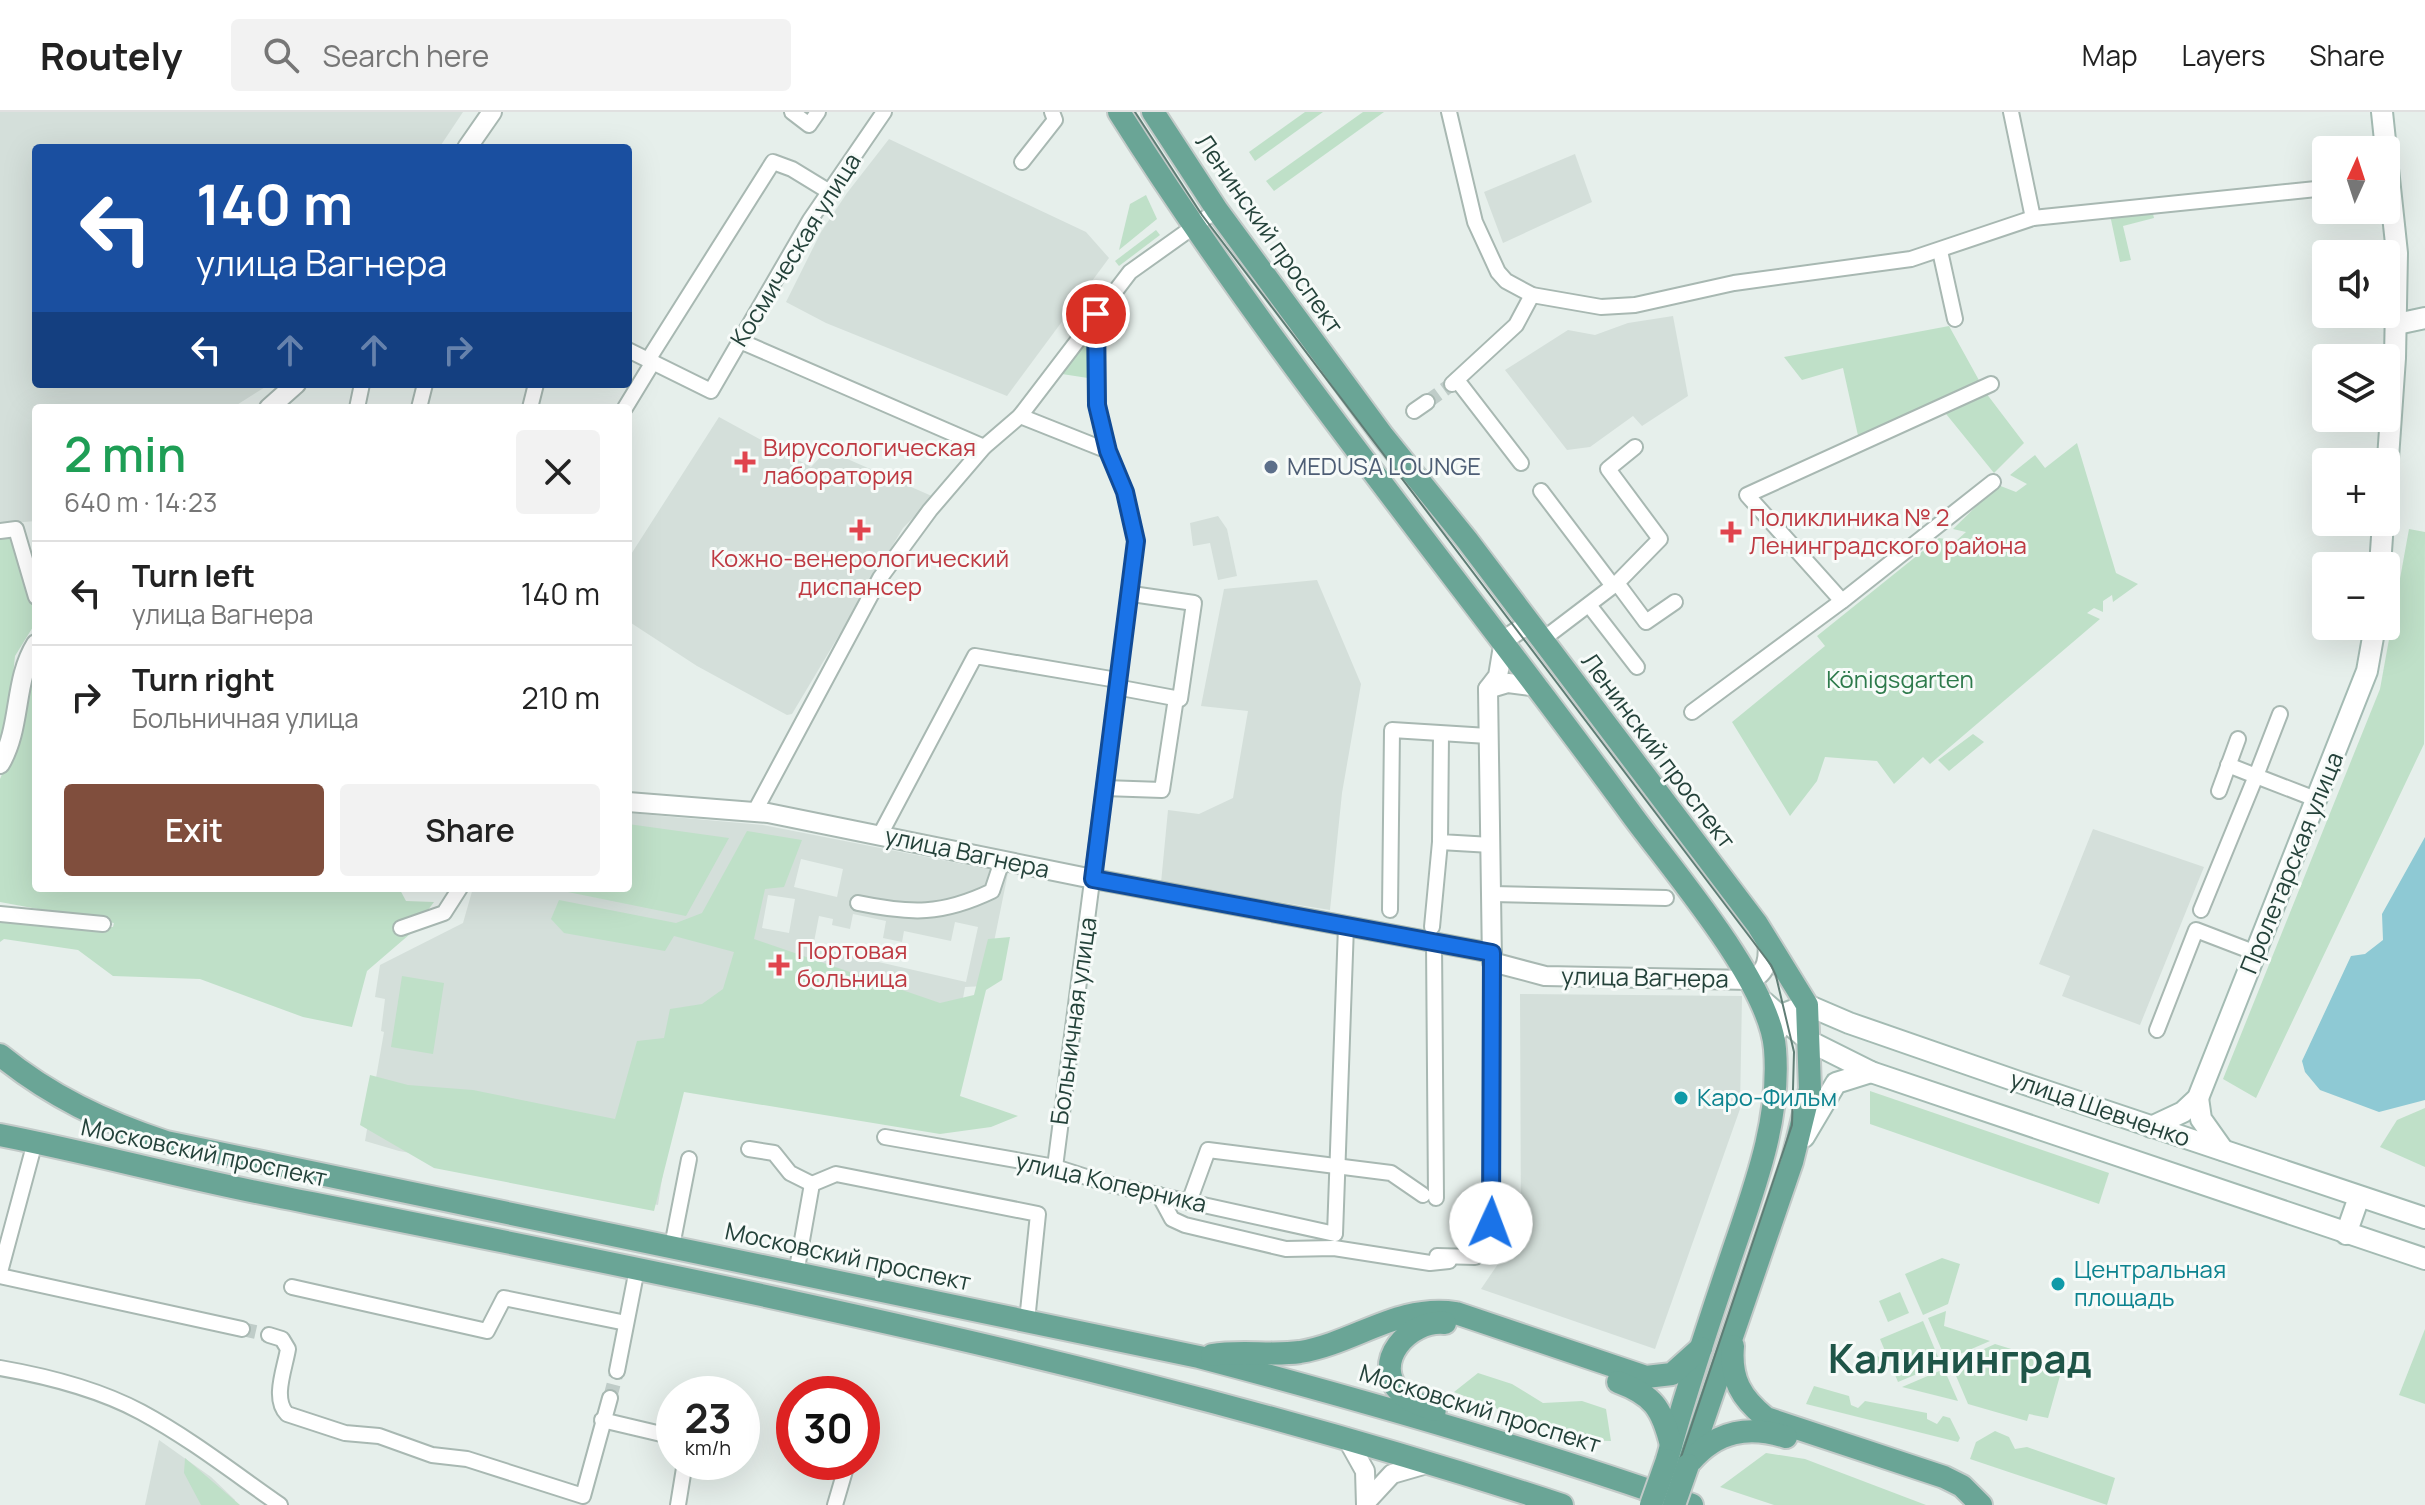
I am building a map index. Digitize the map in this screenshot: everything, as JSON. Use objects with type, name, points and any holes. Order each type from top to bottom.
[{"type":"main road","name":"Ленинский проспект","points":[[1119,112],[1192,228],[1539,687],[1750,980],[1778,1029],[1776,1093],[1763,1163],[1701,1348],[1675,1456],[1674,1505]]},
{"type":"main road","name":"Ленинский проспект","points":[[1153,112],[1217,210],[1383,436],[1536,631],[1767,939],[1807,1005],[1810,1089],[1792,1162],[1735,1321],[1651,1505]]},
{"type":"main road","points":[[2382,112],[2385,136]]},
{"type":"main road","points":[[2400,323],[2425,318]]},
{"type":"main road","points":[[2389,448],[2397,328]]},
{"type":"main road","name":"Пролетарская улица","points":[[2198,1098],[2318,800],[2367,671],[2373,640]]},
{"type":"main road","points":[[1778,1029],[1794,1007],[1807,1005]]},
{"type":"main road","name":"улица Шевченко","points":[[1807,1005],[1849,1023],[2019,1082],[2425,1218]]},
{"type":"main road","name":"улица Шевченко","points":[[1778,1029],[1871,1072],[2425,1259]]},
{"type":"main road","name":"Московский проспект","points":[[0,1055],[47,1090],[112,1124],[166,1142],[1199,1357],[1528,1449],[1692,1505]]},
{"type":"main road","points":[[1792,1162],[1812,1120],[1836,1083],[1871,1072]]},
{"type":"main road","points":[[2008,1117],[2019,1082]]},
{"type":"main road","points":[[2151,1127],[2183,1112],[2198,1098]]},
{"type":"main road","points":[[2198,1098],[2201,1119],[2223,1151]]},
{"type":"main road","name":"Московский проспект","points":[[0,1135],[266,1194],[637,1269],[1098,1372],[1346,1437],[1562,1505]]},
{"type":"main road","points":[[2346,1234],[2359,1197]]},
{"type":"main road","points":[[819,1309],[827,1281]]},
{"type":"main road","points":[[1199,1357],[1224,1353],[1302,1351],[1414,1312],[1435,1309],[1456,1313],[1646,1377],[1672,1374],[1701,1348]]},
{"type":"main road","points":[[1735,1321],[1731,1365],[1734,1377],[1748,1404],[1766,1418],[1944,1477],[1962,1486],[1981,1505]]},
{"type":"main road","points":[[1528,1449],[1482,1424],[1442,1413],[1401,1393],[1395,1383],[1393,1356],[1406,1334],[1433,1322],[1452,1324],[1642,1391],[1659,1410],[1675,1456],[1745,1430],[1762,1430],[1940,1486],[1957,1494],[1967,1505]]},
{"type":"street","points":[[470,144],[492,112]]},
{"type":"street","points":[[792,112],[809,125],[818,112]]},
{"type":"street","name":"Космическая улица","points":[[650,361],[711,391],[828,191],[884,112]]},
{"type":"street","points":[[1022,162],[1055,120],[1052,112]]},
{"type":"street","points":[[1449,112],[1475,222],[1498,272],[1506,281],[1532,295],[1601,307],[1635,305],[1691,290],[1911,259],[2033,218],[2312,189]]},
{"type":"street","points":[[2011,112],[2033,218]]},
{"type":"street","points":[[627,404],[650,361],[773,162],[792,169],[828,191]]},
{"type":"street","points":[[755,811],[880,578],[930,510],[984,447],[1020,416],[1130,272],[1217,210]]},
{"type":"street","points":[[1940,251],[1955,319]]},
{"type":"street","points":[[1521,463],[1454,382],[1516,325],[1532,295]]},
{"type":"street","name":"Больничная улица","points":[[1055,1167],[1117,684],[1132,594],[1136,541],[1125,492],[1108,451],[1097,405],[1096,314]]},
{"type":"street","points":[[740,341],[984,447]]},
{"type":"street","points":[[632,352],[650,361]]},
{"type":"street","points":[[1842,601],[1747,495],[1991,384]]},
{"type":"street","points":[[274,404],[292,388]]},
{"type":"street","points":[[1414,411],[1427,402]]},
{"type":"street","points":[[1020,416],[1108,451]]},
{"type":"street","points":[[1159,1195],[1172,1219],[1185,1225],[1286,1249],[1334,1248],[1430,1263],[1475,1257],[1491,1223],[1492,894],[1488,689],[1498,676],[1504,640],[1536,631],[1589,605],[1615,585],[1660,539],[1608,469],[1635,447]]},
{"type":"street","points":[[1692,712],[1842,601],[1993,482]]},
{"type":"street","points":[[1541,491],[1646,622],[1675,602]]},
{"type":"street","points":[[0,531],[16,529],[32,583]]},
{"type":"street","points":[[880,835],[975,656],[1180,699],[1194,603],[1132,594]]},
{"type":"street","points":[[1589,605],[1637,667]]},
{"type":"street","points":[[0,764],[14,731],[25,666],[32,652]]},
{"type":"street","points":[[1488,689],[1508,683],[1539,687]]},
{"type":"street","points":[[1104,788],[1162,790],[1176,698]]},
{"type":"street","points":[[2201,910],[2280,714]]},
{"type":"street","points":[[1390,910],[1392,730],[1488,736]]},
{"type":"street","points":[[1189,1202],[1208,1150],[1391,1173],[1430,1196],[1433,934],[1440,842],[1441,734]]},
{"type":"street","points":[[2219,791],[2238,739]]},
{"type":"street","points":[[2228,765],[2318,800]]},
{"type":"street","name":"улица Вагнера","points":[[632,802],[755,811],[1346,926],[1433,934],[1545,976],[1750,980],[1762,974],[1766,965],[1767,939]]},
{"type":"street","points":[[1440,842],[1491,845]]},
{"type":"street","points":[[858,903],[910,913],[933,911],[992,891],[1002,861]]},
{"type":"street","points":[[401,928],[444,913],[457,892]]},
{"type":"street","points":[[1492,894],[1666,898]]},
{"type":"street","points":[[0,914],[103,924]]},
{"type":"street","points":[[1339,1167],[1346,926]]},
{"type":"street","points":[[2157,1030],[2196,930],[2256,953]]},
{"type":"street","name":"улица Коперника","points":[[885,1137],[1055,1167],[1159,1195],[1335,1234],[1339,1167]]},
{"type":"street","points":[[35,1142],[0,1274],[242,1329]]},
{"type":"street","points":[[749,1149],[774,1153],[790,1173],[812,1184],[836,1174],[1038,1214],[1027,1321]]},
{"type":"street","points":[[672,1246],[689,1159]]},
{"type":"street","points":[[796,1274],[812,1184]]},
{"type":"street","points":[[1437,1256],[1465,1259]]},
{"type":"street","points":[[617,1371],[637,1269]]},
{"type":"street","points":[[292,1287],[487,1331],[504,1298],[626,1323]]},
{"type":"street","points":[[269,1335],[282,1339],[288,1349],[280,1398],[281,1408],[287,1414],[345,1433],[379,1436],[432,1455],[467,1459],[583,1496],[610,1398]]},
{"type":"street","points":[[0,1368],[109,1398],[140,1411],[203,1448],[280,1505]]},
{"type":"street","points":[[602,1420],[656,1433]]},
{"type":"street","points":[[1346,1437],[1365,1471],[1367,1503]]},
{"type":"street","points":[[1367,1503],[1392,1474],[1433,1463]]},
{"type":"street","points":[[678,1505],[682,1480]]},
{"type":"street","points":[[835,1505],[842,1480]]},
{"type":"shaded area","points":[[0,112],[463,112],[442,144],[32,144],[32,388],[264,388],[238,404],[32,404],[32,521],[0,524]]},
{"type":"shaded area","points":[[889,139],[1086,232],[1109,258],[1007,396],[826,323],[786,302],[821,232]]},
{"type":"shaded area","points":[[1575,154],[1592,202],[1503,243],[1484,192]]},
{"type":"shaded area","points":[[1673,316],[1688,396],[1642,426],[1633,416],[1590,447],[1567,450],[1505,370],[1568,330],[1595,335],[1628,323]]},
{"type":"shaded area","points":[[719,417],[811,467],[827,450],[934,497],[903,528],[792,714],[787,715],[697,666],[632,624],[632,553]]},
{"type":"shaded area","points":[[1218,516],[1227,529],[1237,576],[1218,580],[1210,543],[1193,546],[1190,523]]},
{"type":"shaded area","points":[[1317,580],[1361,684],[1342,793],[1330,910],[1161,883],[1168,810],[1199,814],[1233,798],[1248,711],[1201,706],[1224,589]]},
{"type":"shaded area","points":[[632,813],[763,825],[1008,873],[985,986],[965,987],[961,1009],[676,1087],[658,1205],[519,1172],[399,1151],[365,1141],[384,1032],[381,1031],[385,999],[375,997],[380,965],[463,923],[472,892],[632,892]],"holes":[[[801,859],[843,869],[837,897],[794,887]],[[768,895],[795,899],[789,933],[762,928]],[[853,914],[886,921],[883,938],[902,942],[904,931],[951,941],[955,922],[978,927],[966,982],[813,947],[819,916],[833,919],[832,925],[850,929]]]},
{"type":"shaded area","points":[[2093,829],[2204,867],[2140,1025],[2062,996],[2070,976],[2039,964]]},
{"type":"shaded area","points":[[1520,994],[1742,996],[1740,1109],[1655,1349],[1481,1289],[1521,1230]]},
{"type":"shaded area","points":[[159,1440],[211,1477],[235,1500],[233,1505],[145,1505]]},
{"type":"green space","points":[[1305,112],[1323,112],[1255,161],[1249,152]]},
{"type":"green space","points":[[1363,112],[1384,112],[1274,191],[1266,181]]},
{"type":"green space","points":[[1146,195],[1157,219],[1119,250],[1130,204]]},
{"type":"green space","points":[[2152,210],[2154,218],[2123,226],[2131,260],[2120,262],[2110,215]]},
{"type":"green space","points":[[1156,230],[1160,235],[1119,266],[1115,261]]},
{"type":"green space","points":[[1949,326],[1986,393],[2024,443],[1994,473],[1938,404],[1859,440],[1843,368],[1802,380],[1784,357]]},
{"type":"green space","points":[[1085,342],[1092,342],[1095,346],[1088,378],[1062,374]]},
{"type":"green space","name":"Königsgarten","points":[[2077,443],[2116,573],[2138,584],[2113,602],[2112,595],[2103,601],[2103,612],[2094,608],[2087,613],[2100,619],[1930,764],[1923,757],[1894,784],[1877,761],[1825,757],[1817,781],[1790,816],[1732,722],[1825,646],[1817,636],[1939,538],[1956,541],[1966,532],[1953,529],[1998,485],[2016,492],[2027,484],[2010,475],[2035,455],[2045,468]]},
{"type":"green space","points":[[2409,529],[2425,532],[2424,744],[2256,1098],[2223,1079],[2380,689],[2389,640],[2400,640],[2400,579]]},
{"type":"green space","points":[[11,535],[32,595],[32,628],[15,656],[8,724],[0,737],[0,536]]},
{"type":"green space","points":[[32,680],[32,892],[401,892],[406,901],[434,902],[410,934],[367,971],[352,1027],[303,1017],[200,979],[113,976],[78,950],[4,939],[0,942],[0,918],[50,926],[113,927],[114,923],[0,902],[0,779],[20,732]]},
{"type":"green space","points":[[1973,734],[1984,742],[1949,771],[1938,760]]},
{"type":"green space","points":[[632,825],[729,838],[686,916],[568,892],[632,892]]},
{"type":"green space","points":[[747,831],[802,840],[784,887],[765,889],[754,939],[940,1003],[974,995],[988,939],[1010,937],[1002,980],[986,990],[960,1096],[1018,1116],[991,1127],[940,1134],[684,1092],[654,1211],[434,1168],[360,1125],[370,1075],[408,1085],[473,1090],[615,1119],[637,1041],[664,1038],[670,1009],[702,1004],[723,989],[734,952],[674,936],[665,951],[564,933],[551,919],[559,900],[676,923],[702,913]]},
{"type":"green space","points":[[402,976],[444,983],[433,1054],[391,1047]]},
{"type":"green space","points":[[1870,1091],[2109,1173],[2099,1204],[1870,1124]]},
{"type":"green space","points":[[2425,1108],[2425,1167],[2380,1147],[2397,1120]]},
{"type":"green space","points":[[1942,1258],[1960,1264],[1948,1304],[1923,1315],[1905,1274]]},
{"type":"green space","points":[[1900,1292],[1909,1313],[1888,1322],[1879,1301]]},
{"type":"green space","points":[[1946,1311],[1944,1326],[1990,1341],[1946,1360],[1928,1318]]},
{"type":"green space","points":[[1923,1321],[1941,1364],[1898,1382],[1880,1339]]},
{"type":"green space","points":[[2425,1329],[2425,1404],[2399,1395]]},
{"type":"green space","points":[[1995,1344],[2063,1365],[2048,1418],[2029,1414],[2027,1421],[1968,1404],[1951,1364]]},
{"type":"green space","points":[[1872,1354],[1879,1357],[1882,1364],[1879,1371],[1872,1374],[1865,1371],[1862,1364],[1865,1357]]},
{"type":"green space","points":[[1944,1369],[1958,1401],[1902,1387]]},
{"type":"green space","points":[[1478,1373],[1512,1384],[1543,1403],[1582,1401],[1606,1409],[1611,1441],[1579,1440],[1454,1392]]},
{"type":"green space","points":[[1814,1386],[1849,1396],[1851,1405],[1858,1408],[1865,1401],[1927,1413],[1927,1419],[1937,1424],[1943,1416],[1950,1418],[1960,1438],[1958,1442],[1806,1404]]},
{"type":"green space","points":[[1995,1431],[2009,1437],[2015,1449],[2027,1447],[2115,1478],[2107,1505],[1970,1459],[1976,1442]]},
{"type":"green space","points":[[1766,1453],[1805,1459],[1926,1505],[1774,1505],[1720,1487]]},
{"type":"green space","points":[[185,1458],[240,1505],[201,1505],[184,1473]]},
{"type":"water","points":[[2425,837],[2425,1100],[2379,1112],[2320,1090],[2305,1072],[2302,1061],[2351,956],[2365,954],[2383,940],[2382,914]]},
{"type":"tunnel","points":[[1427,402],[1452,384]]},
{"type":"tunnel","points":[[242,1329],[269,1335]]},
{"type":"tunnel","points":[[610,1398],[617,1371]]},
{"type":"tram line","points":[[1135,112],[1202,215],[1771,965],[1776,976],[1794,1052],[1792,1125],[1665,1505]]},
{"type":"place","name":"Вирусологическая лаборатория","points":[[745,462]]},
{"type":"place","name":"MEDUSA LOUNGE","points":[[1271,467]]},
{"type":"place","name":"Кожно-венерологический диспансер","points":[[860,530]]},
{"type":"place","name":"Поликлиника № 2 Ленинградского района","points":[[1731,532]]},
{"type":"place","name":"Портовая больница","points":[[779,965]]},
{"type":"place","name":"Каро-Фильм","points":[[1681,1098]]},
{"type":"place","name":"Центральная площадь","points":[[2058,1284]]},
{"type":"district","name":"Калининград","points":[[1960,1359]]},
{"type":"route","points":[[1096,314],[1097,405],[1108,451],[1125,492],[1136,541],[1132,594],[1117,680],[1093,879],[1492,953],[1491,1223]]}]
